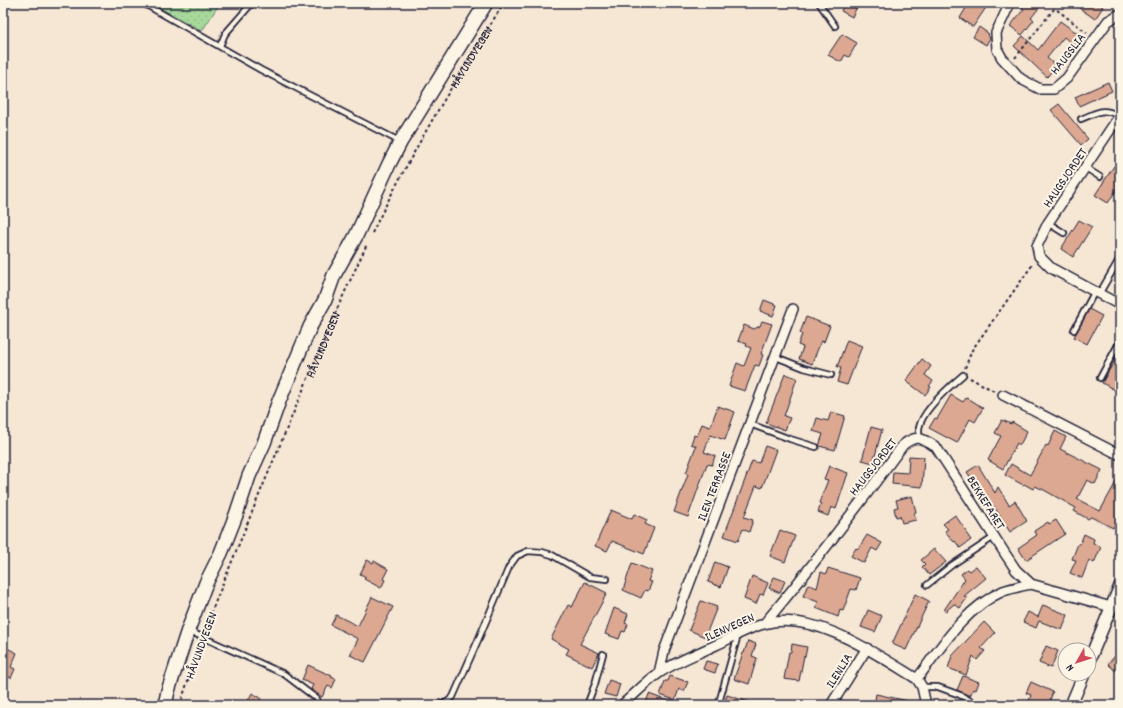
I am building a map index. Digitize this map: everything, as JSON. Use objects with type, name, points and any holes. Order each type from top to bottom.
[{"type":"main road","name":"HÅVUNDVEGEN","points":[[165,705],[168,691],[188,630],[206,582],[228,534],[279,401],[310,328],[325,300],[334,275],[356,236],[401,141],[486,3]]},
{"type":"street","name":"HAUGSLIA","points":[[1010,3],[996,33],[997,49],[1008,66],[1020,79],[1040,89],[1054,89],[1067,78],[1108,21],[1120,14]]},
{"type":"street","name":"HAUGSJORDET","points":[[1038,256],[1037,246],[1048,223],[1120,116]]},
{"type":"street","points":[[1038,256],[1051,268],[1120,304]]},
{"type":"street","name":"ILEN TERRASSE","points":[[659,673],[664,651],[794,309]]},
{"type":"street","points":[[1003,395],[1120,455]]},
{"type":"street","name":"HAUGSJORDET","points":[[764,624],[838,532],[903,445],[910,439],[919,438]]},
{"type":"street","name":"BEKKEFARET","points":[[919,438],[926,440],[936,447],[1016,570],[1030,584],[1111,607]]},
{"type":"street","points":[[926,705],[920,683],[948,638],[978,607],[988,600],[1004,591],[1030,584]]},
{"type":"street","points":[[1097,642],[1120,586]]},
{"type":"street","name":"ILENVEGEN","points":[[622,705],[659,673],[764,624],[785,621],[812,626],[840,635],[867,648],[920,683]]},
{"type":"street","name":"ILENLIA","points":[[831,705],[867,648]]},
{"type":"street","points":[[1073,704],[1081,682]]},
{"type":"lane","points":[[143,3],[268,73],[401,141]]},
{"type":"lane","points":[[220,46],[225,34],[252,3]]},
{"type":"lane","points":[[819,3],[835,26]]},
{"type":"lane","points":[[1081,119],[1102,110],[1109,111],[1120,116]]},
{"type":"lane","points":[[1086,168],[1100,177]]},
{"type":"lane","points":[[1048,223],[1064,233]]},
{"type":"lane","points":[[1074,330],[1120,258]]},
{"type":"lane","points":[[1100,378],[1120,341]]},
{"type":"lane","points":[[776,357],[804,368],[831,375]]},
{"type":"lane","points":[[919,438],[919,428],[924,417],[943,392],[963,375]]},
{"type":"lane","points":[[750,424],[816,447]]},
{"type":"lane","points":[[927,585],[952,565],[994,537]]},
{"type":"lane","points":[[439,705],[451,700],[455,693],[508,567],[517,556],[528,551],[542,552],[552,555],[590,577],[607,579]]},
{"type":"lane","points":[[188,630],[284,674],[317,699]]},
{"type":"lane","points":[[720,699],[738,635]]},
{"type":"lane","points":[[588,705],[603,654]]},
{"type":"lane","points":[[920,683],[938,687],[960,695],[978,705]]},
{"type":"path","name":"HÅVUNDVEGEN","points":[[180,705],[202,636],[259,495],[356,266],[416,147],[454,81],[504,3]]},
{"type":"path","points":[[1008,66],[1054,9],[1094,39]]},
{"type":"path","points":[[1003,395],[963,375],[972,350],[1038,256]]},
{"type":"green space","points":[[151,3],[216,3],[218,6],[202,31]]},
{"type":"building","points":[[845,3],[859,3],[852,17],[841,11]]},
{"type":"building","points":[[969,3],[989,3],[973,27],[960,18]]},
{"type":"building","points":[[1017,3],[1043,3],[1031,18],[1034,20],[1022,35],[1010,26],[1024,9]]},
{"type":"building","points":[[1072,3],[1097,3],[1103,7],[1095,19]]},
{"type":"building","points":[[1060,21],[1084,38],[1077,48],[1064,37],[1047,58],[1056,66],[1047,77],[1014,46],[1023,36],[1038,50]]},
{"type":"building","points":[[979,27],[989,34],[988,35],[990,38],[986,45],[973,37]]},
{"type":"building","points":[[842,34],[857,43],[849,57],[845,55],[841,62],[828,55]]},
{"type":"building","points":[[1108,82],[1112,91],[1079,106],[1075,97]]},
{"type":"building","points":[[1059,104],[1088,139],[1081,145],[1051,110]]},
{"type":"building","points":[[1114,166],[1120,170],[1120,184],[1108,203],[1095,195]]},
{"type":"building","points":[[1079,220],[1092,227],[1073,257],[1061,249]]},
{"type":"building","points":[[764,300],[777,305],[773,316],[760,311]]},
{"type":"building","points":[[1089,309],[1102,316],[1087,344],[1074,337]]},
{"type":"building","points":[[806,317],[830,326],[824,342],[821,341],[812,364],[799,359],[803,347],[798,345],[802,334],[800,333]]},
{"type":"building","points":[[762,321],[772,324],[761,354],[763,355],[759,366],[755,365],[745,391],[729,386],[737,363],[744,366],[751,348],[746,346],[747,344],[738,341],[744,325],[754,329],[760,326]]},
{"type":"building","points":[[847,340],[862,346],[847,385],[837,382],[841,368],[837,367]]},
{"type":"building","points":[[1120,351],[1120,382],[1115,390],[1102,383]]},
{"type":"building","points":[[922,359],[931,366],[925,375],[933,381],[929,386],[931,387],[925,395],[906,381]]},
{"type":"building","points":[[785,374],[797,378],[784,416],[790,418],[785,430],[766,423]]},
{"type":"building","points":[[951,395],[963,402],[966,398],[971,400],[983,408],[975,422],[970,419],[957,443],[929,428],[935,418],[937,419]]},
{"type":"building","points":[[718,406],[735,412],[725,440],[710,435],[704,452],[715,456],[712,465],[707,464],[688,517],[674,512],[688,474],[686,473],[696,446],[691,444],[694,435],[697,436],[702,424],[710,427]]},
{"type":"building","points":[[831,412],[845,416],[835,450],[819,446],[823,434],[813,431],[817,418],[828,421]]},
{"type":"building","points":[[1002,420],[1011,424],[1012,422],[1027,431],[1020,445],[1017,443],[1003,469],[988,460],[1001,436],[995,433]]},
{"type":"building","points":[[871,427],[882,430],[873,463],[862,460]]},
{"type":"building","points":[[1055,431],[1066,437],[1060,449],[1102,470],[1095,484],[1087,480],[1077,499],[1100,511],[1120,475],[1120,515],[1113,528],[1091,517],[1088,519],[1074,511],[1076,508],[1044,490],[1035,486],[1033,489],[1005,475],[1011,464],[1030,475],[1046,445],[1048,446]]},
{"type":"building","points":[[765,446],[776,450],[762,488],[756,486],[744,517],[753,520],[749,532],[743,529],[738,541],[724,536],[752,461],[759,463]]},
{"type":"building","points":[[909,456],[924,457],[922,487],[892,484],[893,472],[908,473]]},
{"type":"building","points":[[978,465],[995,493],[998,487],[1009,505],[1015,501],[1027,521],[1010,532],[993,505],[988,508],[976,490],[978,488],[967,472]]},
{"type":"building","points":[[829,466],[848,473],[836,509],[831,507],[828,516],[818,512],[821,504],[819,503],[828,480],[824,479]]},
{"type":"building","points":[[912,496],[916,512],[914,513],[916,520],[902,523],[900,516],[896,517],[894,508],[898,507],[896,500]]},
{"type":"building","points":[[611,510],[632,519],[634,514],[647,520],[645,524],[654,528],[644,554],[612,541],[607,551],[595,546]]},
{"type":"building","points":[[955,515],[971,540],[960,548],[945,531],[948,529],[943,524]]},
{"type":"building","points":[[1056,520],[1065,534],[1026,560],[1018,548],[1037,535],[1034,531],[1048,522],[1049,524]]},
{"type":"building","points":[[780,530],[795,536],[785,562],[770,556]]},
{"type":"building","points":[[1084,534],[1094,539],[1093,543],[1101,547],[1094,563],[1089,560],[1082,578],[1070,573],[1076,560],[1072,559]]},
{"type":"building","points":[[867,535],[882,543],[877,551],[872,548],[864,563],[851,556]]},
{"type":"building","points":[[934,549],[946,562],[929,575],[922,567],[925,564],[921,560]]},
{"type":"building","points":[[367,560],[373,563],[374,561],[388,569],[383,579],[385,580],[381,588],[364,579],[366,577],[360,574]]},
{"type":"building","points":[[715,562],[728,567],[721,587],[708,582]]},
{"type":"building","points":[[632,563],[652,571],[648,581],[652,582],[648,591],[645,590],[641,598],[623,590]]},
{"type":"building","points":[[976,566],[986,578],[964,596],[967,598],[960,608],[954,604],[946,611],[944,610],[965,579],[961,574],[967,569],[969,571]]},
{"type":"building","points":[[828,568],[860,578],[856,590],[851,589],[843,611],[840,610],[838,617],[816,608],[818,602],[803,596],[808,584],[817,588],[821,572],[826,574]]},
{"type":"building","points":[[752,576],[768,583],[763,595],[760,594],[756,604],[744,599]]},
{"type":"building","points":[[774,577],[785,581],[780,593],[769,588]]},
{"type":"building","points":[[585,582],[607,593],[580,644],[599,653],[592,667],[566,654],[569,649],[551,639],[568,605],[572,607]]},
{"type":"building","points":[[915,594],[929,601],[906,650],[892,644]]},
{"type":"building","points":[[372,597],[393,607],[365,662],[350,655],[358,639],[331,625],[336,615],[358,626]]},
{"type":"building","points":[[701,601],[717,607],[705,637],[689,630]]},
{"type":"building","points":[[1043,605],[1068,615],[1062,630],[1039,621],[1036,628],[1023,622],[1028,612],[1038,617]]},
{"type":"building","points":[[614,608],[628,614],[625,623],[628,624],[625,632],[622,631],[619,639],[605,634]]},
{"type":"building","points":[[868,610],[882,616],[875,632],[861,627]]},
{"type":"building","points":[[984,622],[995,633],[981,648],[985,651],[977,660],[973,656],[966,675],[948,668],[952,656]]},
{"type":"building","points":[[748,641],[756,644],[752,656],[757,658],[749,684],[734,679]]},
{"type":"building","points":[[792,644],[807,647],[799,681],[784,679]]},
{"type":"building","points":[[1046,646],[1057,651],[1051,668],[1039,663]]},
{"type":"building","points":[[5,647],[17,653],[11,667],[15,669],[11,678],[7,676],[3,685],[3,652]]},
{"type":"building","points":[[1120,650],[1120,675],[1108,664]]},
{"type":"building","points":[[706,661],[718,664],[715,673],[703,669]]},
{"type":"building","points":[[308,665],[336,679],[332,688],[328,686],[322,697],[311,689],[313,685],[302,680]]},
{"type":"building","points":[[670,676],[688,682],[684,691],[679,689],[675,700],[660,695],[665,681],[668,681]]},
{"type":"building","points":[[963,676],[979,682],[976,690],[973,689],[970,696],[957,690]]},
{"type":"building","points":[[609,680],[620,684],[616,697],[604,694]]},
{"type":"building","points":[[1031,682],[1053,692],[1048,705],[1039,705],[1029,701],[1031,695],[1026,693]]},
{"type":"building","points":[[252,693],[261,698],[258,705],[246,705]]},
{"type":"building","points":[[649,694],[676,704],[676,705],[645,705]]},
{"type":"building","points":[[876,694],[908,701],[908,705],[874,705]]},
{"type":"building","points":[[727,695],[752,703],[752,705],[724,705]]}]
